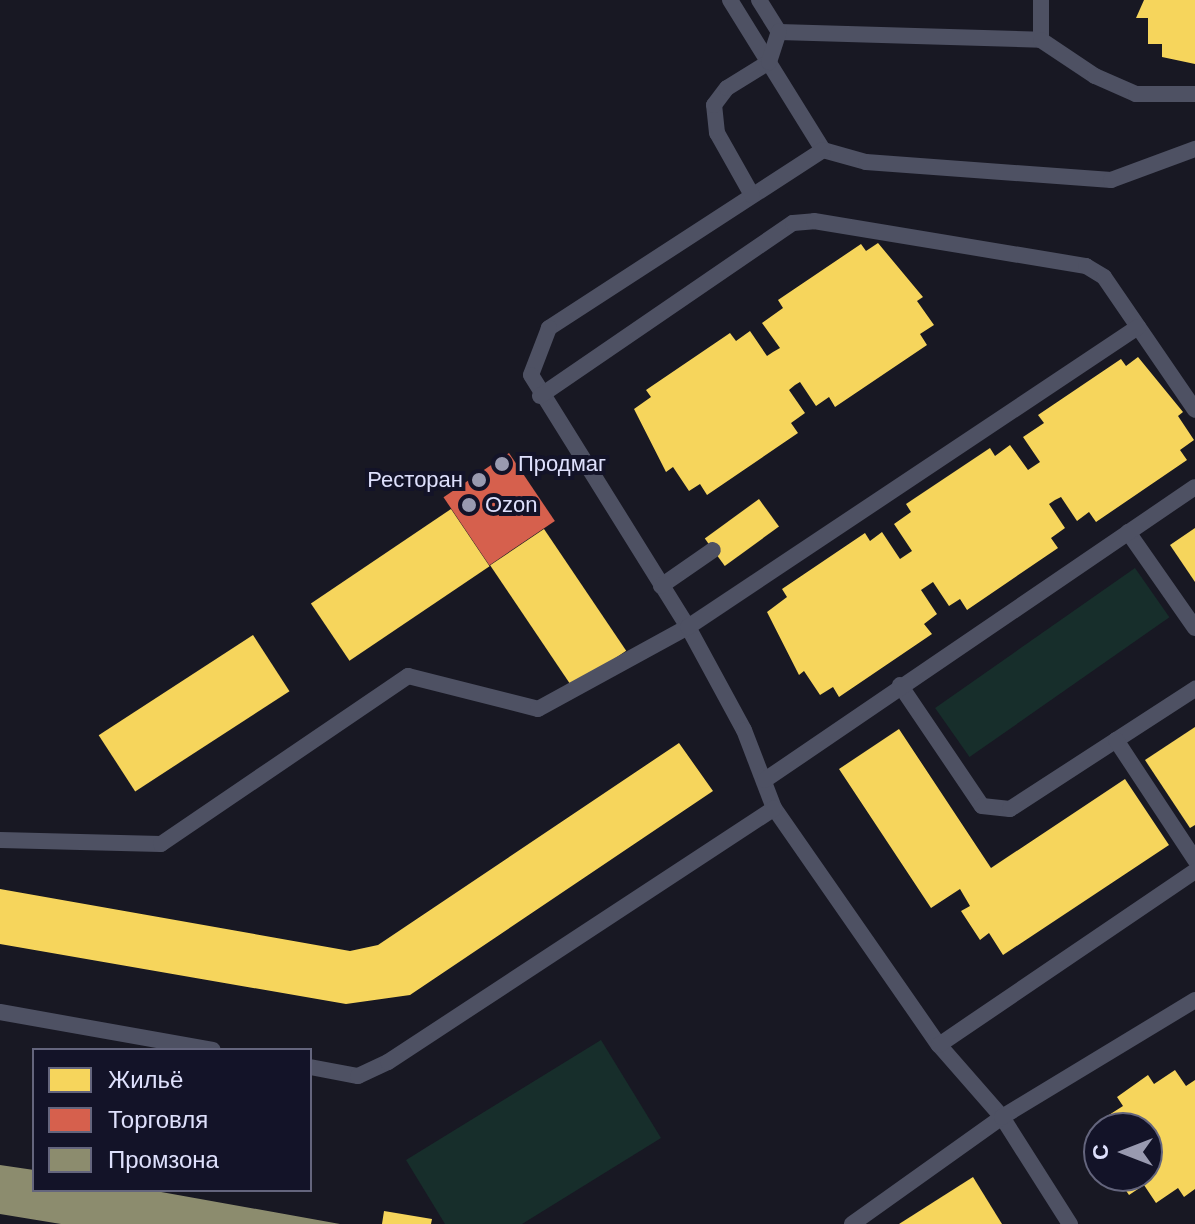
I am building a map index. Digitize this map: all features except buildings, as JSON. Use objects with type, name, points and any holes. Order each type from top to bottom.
[{"type":"lane","points":[[730,0],[823,150],[866,162],[1111,180],[1195,149]]},
{"type":"lane","points":[[759,0],[779,32]]},
{"type":"lane","points":[[1041,0],[1041,40]]},
{"type":"lane","points":[[752,195],[717,133],[714,105],[727,88],[769,62],[779,32]]},
{"type":"lane","points":[[779,32],[1041,40],[1136,94],[1195,94]]},
{"type":"lane","points":[[823,150],[549,328],[531,375],[540,396],[688,627],[765,780],[774,808],[939,1045],[1002,1117],[1070,1224]]},
{"type":"lane","points":[[540,396],[793,223],[1086,266],[1104,277],[1195,410]]},
{"type":"lane","points":[[0,840],[161,844],[408,676],[538,709],[688,627],[1138,327]]},
{"type":"lane","points":[[765,780],[900,685],[1195,487]]},
{"type":"lane","points":[[1128,532],[1195,628]]},
{"type":"lane","points":[[661,586],[713,550]]},
{"type":"lane","points":[[900,685],[982,806],[1010,809],[1195,689]]},
{"type":"lane","points":[[1116,740],[1195,860]]},
{"type":"lane","points":[[312,1067],[358,1076],[388,1062],[774,808]]},
{"type":"lane","points":[[939,1045],[1195,871]]},
{"type":"lane","points":[[852,1224],[1002,1117],[1195,1000]]},
{"type":"lane","points":[[0,1012],[202,1048]]},
{"type":"green space","points":[[1135,568],[1169,617],[970,757],[935,708]]},
{"type":"green space","points":[[601,1040],[661,1138],[522,1224],[445,1224],[406,1160]]},
{"type":"place","name":"Продмаг","points":[[502,464]]},
{"type":"place","name":"Ресторан","points":[[479,480]]},
{"type":"place","name":"Ozon","points":[[469,505]]}]
